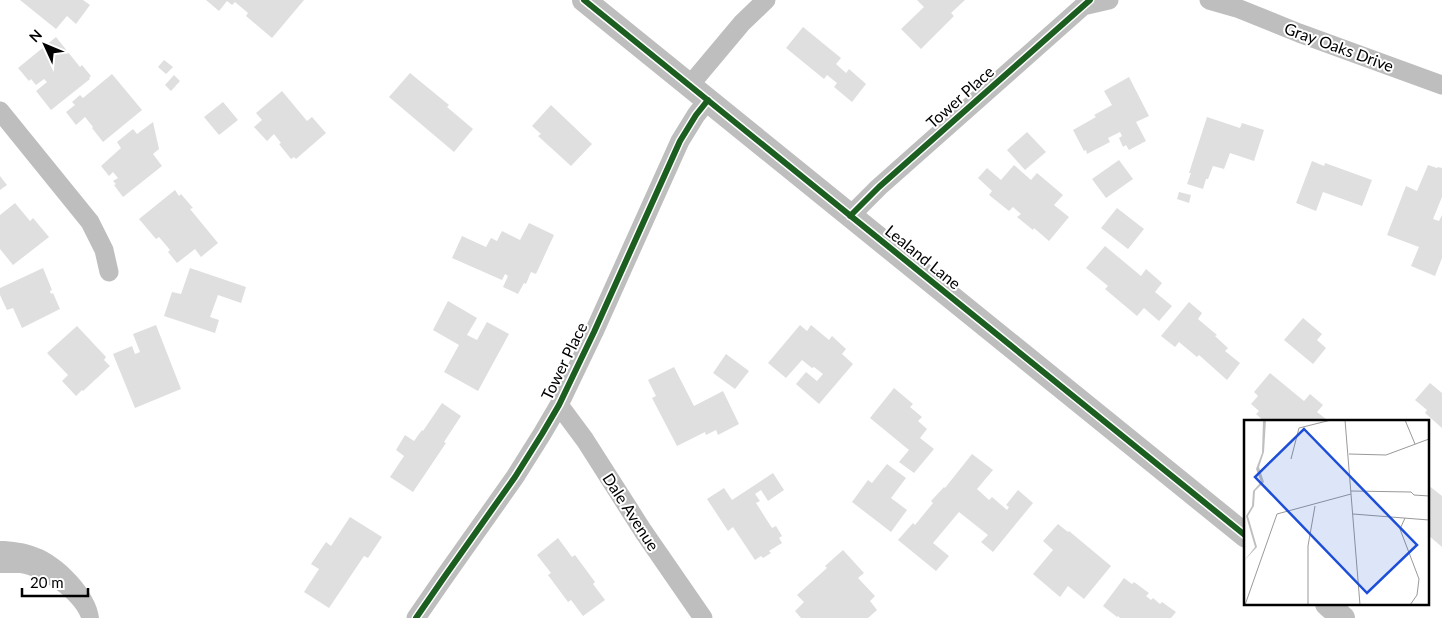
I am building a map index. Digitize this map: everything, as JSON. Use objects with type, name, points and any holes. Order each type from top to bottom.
[{"type":"street","name":"Lealand Lane","points":[[584,0],[1244,534]]},
{"type":"street","name":"Tower Place","points":[[416,618],[515,477],[559,405],[680,141],[696,115],[699,92],[742,23],[766,0]]},
{"type":"street","points":[[1086,3],[1110,0]]},
{"type":"street","name":"Gray Oaks Drive","points":[[1209,0],[1233,4],[1300,33],[1442,85]]},
{"type":"street","name":"Tower Place","points":[[850,216],[879,187],[1086,3]]},
{"type":"street","points":[[0,111],[90,222],[104,250],[110,272]]},
{"type":"street","name":"Dale Avenue","points":[[559,405],[580,432],[643,531],[703,618]]},
{"type":"street","points":[[1329,606],[1343,618]]},
{"type":"shaded area","points":[[0,541],[29,545],[47,552],[57,559],[77,576],[85,587],[97,608],[99,618],[81,618],[77,610],[64,596],[37,578],[20,573],[0,573]]},
{"type":"building","points":[[20,0],[83,0],[90,5],[76,24],[67,16],[56,29]]},
{"type":"building","points":[[206,0],[304,0],[272,38],[246,16],[248,13],[235,2],[232,5],[227,1],[219,11]]},
{"type":"building","points":[[917,0],[965,0],[951,13],[954,16],[921,49],[901,29],[924,7]]},
{"type":"building","points":[[803,27],[841,58],[836,64],[846,73],[849,69],[866,84],[852,102],[834,87],[837,83],[827,75],[824,79],[786,48]]},
{"type":"building","points":[[56,37],[80,67],[82,65],[91,76],[90,79],[51,110],[36,91],[47,82],[44,79],[36,85],[31,79],[29,81],[18,68]]},
{"type":"building","points":[[164,60],[173,67],[166,74],[158,67]]},
{"type":"building","points":[[410,73],[449,105],[447,107],[473,129],[454,152],[389,97]]},
{"type":"building","points":[[112,74],[142,110],[103,142],[85,117],[76,125],[66,112],[75,105],[72,102],[80,95],[83,98]]},
{"type":"building","points":[[174,75],[180,81],[171,91],[165,85]]},
{"type":"building","points":[[1129,77],[1149,116],[1136,122],[1146,141],[1129,150],[1126,145],[1123,147],[1119,138],[1122,136],[1120,132],[1108,138],[1110,142],[1087,154],[1073,130],[1112,105],[1104,91]]},
{"type":"building","points":[[282,91],[307,121],[312,117],[326,133],[296,159],[294,157],[291,159],[274,134],[267,141],[254,127],[262,120],[256,113]]},
{"type":"building","points":[[223,102],[238,120],[219,135],[204,117]]},
{"type":"building","points":[[551,105],[592,144],[571,166],[538,136],[541,134],[532,126]]},
{"type":"building","points":[[1207,117],[1240,128],[1242,123],[1264,130],[1254,161],[1230,153],[1224,169],[1213,166],[1203,189],[1187,184]]},
{"type":"building","points":[[153,122],[159,149],[153,154],[162,166],[123,197],[114,185],[116,184],[113,181],[118,178],[113,172],[109,176],[101,166],[121,148],[117,142],[133,129],[137,134]]},
{"type":"building","points":[[1027,132],[1046,152],[1025,170],[1007,150]]},
{"type":"building","points":[[1119,160],[1133,179],[1106,198],[1092,179]]},
{"type":"building","points":[[1312,161],[1324,166],[1325,163],[1372,180],[1362,206],[1323,192],[1316,211],[1296,203]]},
{"type":"building","points":[[1014,165],[1031,180],[1037,173],[1063,195],[1054,205],[1069,217],[1049,241],[1017,217],[1021,214],[1013,207],[1009,211],[989,195],[992,191],[978,178],[987,168],[1001,180]]},
{"type":"building","points":[[1428,165],[1442,168],[1442,197],[1433,219],[1439,221],[1442,215],[1442,258],[1435,276],[1411,266],[1419,247],[1387,235],[1406,186],[1417,191]]},
{"type":"building","points":[[0,176],[7,185],[0,190]]},
{"type":"building","points":[[175,190],[193,208],[190,209],[218,243],[201,257],[195,249],[177,263],[168,252],[170,250],[159,237],[156,239],[139,219]]},
{"type":"building","points":[[1179,192],[1191,195],[1189,203],[1177,199]]},
{"type":"building","points":[[15,203],[30,221],[33,218],[49,237],[13,265],[0,249],[0,215]]},
{"type":"building","points":[[1117,208],[1144,229],[1128,249],[1101,228]]},
{"type":"building","points":[[529,223],[554,235],[536,274],[531,272],[526,284],[524,283],[518,294],[503,287],[508,276],[505,274],[502,280],[452,258],[462,236],[486,247],[491,238],[497,241],[502,231],[520,240]]},
{"type":"building","points":[[1105,246],[1141,276],[1146,269],[1162,283],[1155,292],[1172,306],[1159,321],[1144,308],[1137,316],[1105,289],[1108,286],[1086,268]]},
{"type":"building","points":[[43,268],[52,290],[50,291],[51,294],[53,293],[60,309],[22,328],[13,308],[7,310],[0,295],[0,288]]},
{"type":"building","points":[[190,268],[246,287],[241,303],[218,295],[210,317],[219,320],[215,333],[164,316],[172,292],[181,294]]},
{"type":"building","points":[[448,301],[477,318],[467,335],[477,340],[487,322],[509,334],[478,391],[444,372],[459,345],[433,330]]},
{"type":"building","points":[[1189,302],[1202,313],[1198,319],[1217,335],[1215,336],[1228,348],[1225,351],[1240,363],[1227,380],[1199,355],[1197,357],[1179,342],[1175,347],[1161,336]]},
{"type":"building","points":[[1303,318],[1322,334],[1317,340],[1326,348],[1313,364],[1284,340]]},
{"type":"building","points":[[156,325],[181,389],[135,408],[113,354],[132,346],[135,354],[140,352],[133,334]]},
{"type":"building","points":[[800,325],[807,331],[811,325],[829,340],[832,336],[846,349],[842,354],[853,364],[819,404],[796,384],[806,372],[817,381],[823,374],[802,360],[786,378],[768,363]]},
{"type":"building","points":[[77,326],[106,357],[104,360],[110,366],[76,396],[62,381],[68,375],[47,353]]},
{"type":"building","points":[[726,354],[749,371],[735,389],[713,373]]},
{"type":"building","points":[[674,367],[694,406],[723,391],[739,424],[718,435],[716,430],[706,435],[705,432],[677,446],[652,398],[656,396],[648,380]]},
{"type":"building","points":[[1270,373],[1304,401],[1310,394],[1323,405],[1317,412],[1327,420],[1263,420],[1256,414],[1259,411],[1251,404],[1258,396],[1254,392]]},
{"type":"building","points":[[1430,383],[1442,393],[1442,428],[1425,413],[1427,410],[1415,400]]},
{"type":"building","points":[[894,388],[913,404],[910,407],[922,417],[918,421],[927,429],[920,438],[934,449],[914,473],[899,462],[909,450],[870,418]]},
{"type":"building","points":[[442,403],[461,416],[444,442],[446,443],[413,492],[390,477],[404,456],[396,450],[405,435],[414,441]]},
{"type":"building","points":[[972,454],[993,470],[977,489],[989,500],[992,497],[1007,510],[1009,507],[1006,505],[1018,490],[1033,503],[993,552],[981,542],[988,535],[959,512],[933,543],[949,556],[936,571],[898,540],[913,523],[915,525],[933,503],[931,501],[945,488]]},
{"type":"building","points":[[887,464],[906,478],[891,498],[907,510],[891,532],[852,502],[868,480],[872,483]]},
{"type":"building","points":[[773,473],[784,490],[768,501],[761,490],[755,494],[760,501],[756,503],[772,528],[776,526],[782,536],[779,538],[782,543],[769,551],[771,553],[755,560],[733,527],[728,531],[707,499],[724,488],[732,500]]},
{"type":"building","points":[[1430,487],[1442,496],[1442,547],[1430,537]]},
{"type":"building","points":[[350,517],[382,537],[368,558],[364,556],[329,608],[304,592],[319,569],[311,564],[326,542],[331,546]]},
{"type":"building","points":[[1058,524],[1111,566],[1084,599],[1068,586],[1060,597],[1033,574],[1053,550],[1043,541]]},
{"type":"building","points":[[558,538],[572,557],[575,555],[595,582],[593,584],[605,600],[583,616],[571,600],[568,602],[548,575],[551,573],[537,555]]},
{"type":"building","points":[[843,550],[864,573],[858,578],[875,596],[870,601],[877,610],[868,618],[801,618],[795,611],[804,602],[797,595],[827,568],[825,566]]},
{"type":"building","points":[[1124,578],[1132,584],[1134,582],[1149,593],[1146,596],[1151,600],[1153,598],[1160,604],[1162,602],[1176,612],[1171,618],[1117,617],[1103,606]]},
{"type":"cycle path","points":[[584,0],[1244,534]]},
{"type":"cycle path","points":[[850,216],[879,187],[1090,0]]},
{"type":"cycle path","points":[[416,618],[515,477],[559,405],[680,141],[708,100]]}]
